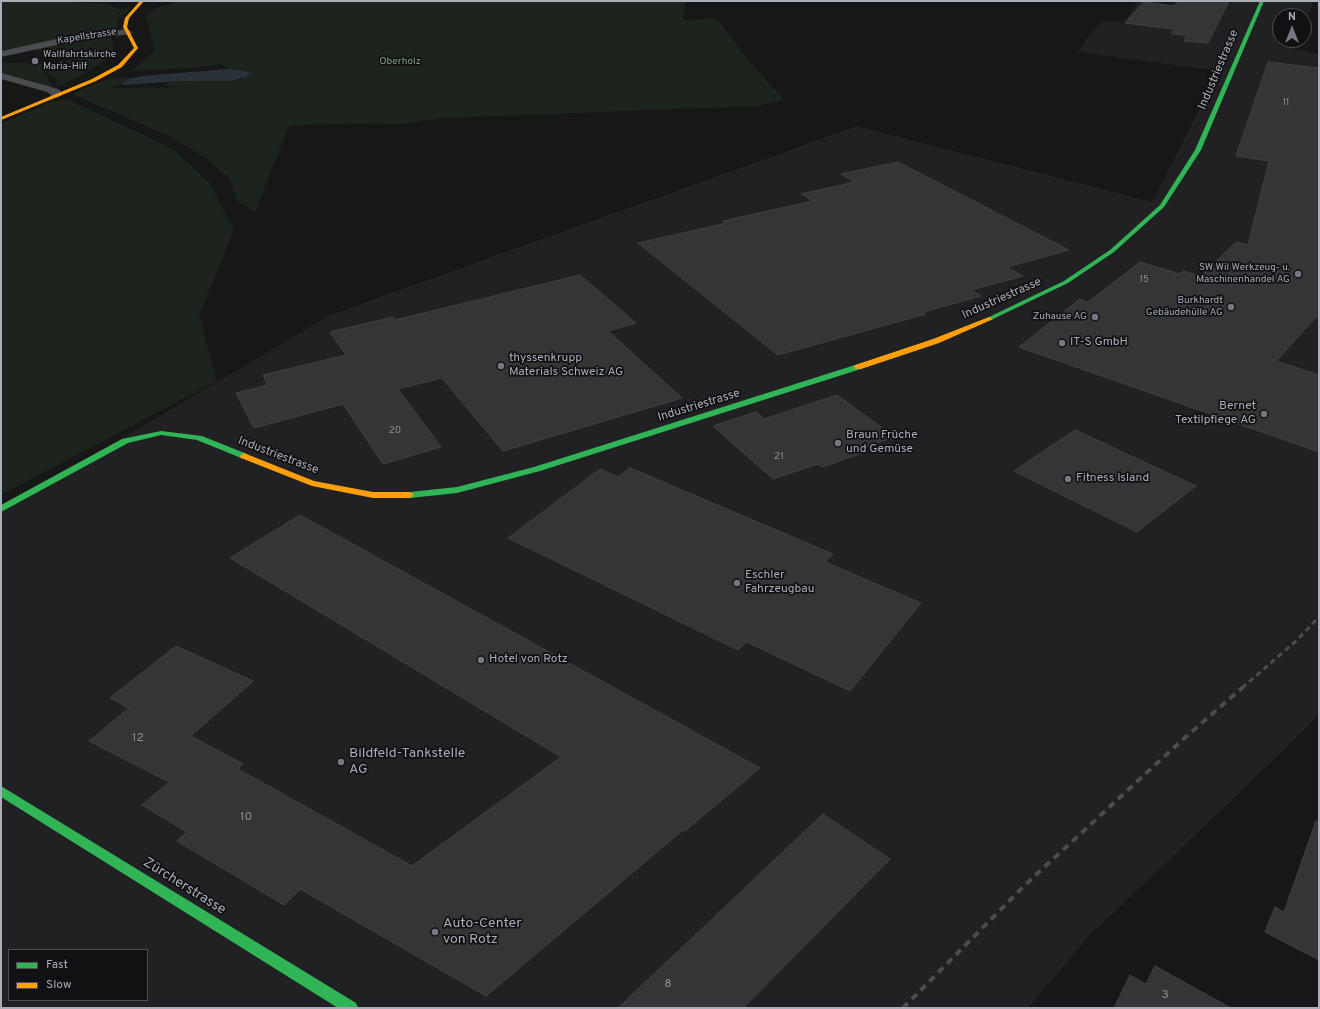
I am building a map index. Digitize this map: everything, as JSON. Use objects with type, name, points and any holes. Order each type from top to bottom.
[{"type":"street","points":[[1,119],[94,80],[120,66],[136,48],[125,27],[127,18],[142,1]]},
{"type":"street","name":"Industriestrasse","points":[[1,509],[125,442],[161,433],[199,438],[312,483],[374,495],[418,495],[457,490],[537,469],[808,384],[936,341],[1012,309],[1066,282],[1112,252],[1162,206],[1198,150],[1262,1]]},
{"type":"street","name":"Kapellstrasse","points":[[1,54],[68,40],[127,32]]},
{"type":"street","points":[[1,76],[51,90],[56,92],[56,95]]},
{"type":"street","name":"Zürcherstrasse","points":[[1,791],[352,1008]]},
{"type":"shaded area","points":[[1139,1],[1172,5],[1174,1],[1313,1],[1311,8],[1272,8],[1272,44],[1270,44],[1272,44],[1272,48],[1290,48],[1319,54],[1319,715],[1251,782],[1090,935],[1028,1008],[1,1008],[1,510],[330,315],[857,126],[1152,202],[1219,71],[1078,52],[1090,34],[1103,21],[1123,23]]},
{"type":"shaded area","points":[[229,69],[251,72],[246,77],[232,81],[181,81],[121,84],[129,79],[141,76]]},
{"type":"green space","points":[[1,1],[106,4],[118,9],[130,8],[118,20],[118,28],[109,32],[1,49]]},
{"type":"green space","name":"Oberholz","points":[[182,1],[686,1],[683,20],[717,18],[744,55],[784,100],[757,106],[446,118],[397,124],[357,123],[289,126],[255,212],[237,201],[230,179],[207,159],[171,137],[72,94],[104,80],[124,77],[133,78],[110,88],[196,87],[167,86],[166,84],[181,81],[241,80],[250,72],[229,69],[222,64],[194,68],[130,71],[150,56],[155,50],[146,17],[156,8]]},
{"type":"green space","points":[[111,35],[114,51],[110,57],[84,74],[57,87],[55,85],[58,82],[47,72],[42,73],[45,74],[53,87],[1,74],[1,64],[5,62],[61,65],[73,57],[61,56],[66,53],[29,50],[96,36]]},
{"type":"green space","points":[[67,99],[175,150],[211,185],[234,230],[199,315],[217,381],[1,495],[1,124],[53,101]]},
{"type":"building","points":[[1178,1],[1229,1],[1208,43],[1184,41],[1187,35],[1172,34],[1174,29],[1125,23],[1144,2],[1175,6]]},
{"type":"building","points":[[1268,62],[1319,68],[1319,314],[1276,361],[1319,375],[1319,452],[1019,347],[1080,299],[1088,302],[1140,262],[1180,274],[1183,271],[1201,276],[1236,242],[1248,245],[1269,161],[1236,156]]},
{"type":"building","points":[[898,162],[1069,250],[1007,267],[1023,276],[971,290],[981,296],[923,312],[926,314],[778,355],[638,243],[727,223],[723,221],[813,201],[801,194],[855,182],[841,174]]},
{"type":"building","name":"thyssenkrupp Materials Schweiz AG","points":[[580,275],[636,323],[608,331],[682,398],[503,451],[442,378],[398,389],[441,447],[383,464],[343,404],[254,428],[236,393],[268,385],[263,375],[346,355],[330,332],[393,317],[395,320]]},
{"type":"building","points":[[837,395],[895,437],[858,450],[862,453],[822,467],[818,464],[773,479],[713,426],[756,412],[764,419]]},
{"type":"building","name":"Fitness Island","points":[[1075,430],[1196,486],[1137,532],[1014,471]]},
{"type":"building","name":"Eschler Fahrzeugbau","points":[[630,468],[833,554],[825,562],[921,603],[850,691],[747,642],[738,650],[508,538],[600,469],[618,477]]},
{"type":"building","points":[[300,515],[760,768],[685,831],[683,830],[486,996],[300,889],[284,905],[177,841],[187,832],[142,805],[169,782],[89,741],[129,708],[110,698],[176,646],[253,681],[191,736],[243,764],[238,769],[412,866],[561,757],[230,558]]},
{"type":"building","points":[[823,814],[890,859],[743,1008],[618,1008]]},
{"type":"building","points":[[1316,821],[1319,822],[1319,960],[1265,932],[1275,907],[1284,912]]},
{"type":"building","points":[[1155,966],[1231,1008],[1114,1008],[1130,975],[1146,984]]},
{"type":"railway","points":[[1242,688],[1296,641],[1319,617]]},
{"type":"railway","points":[[903,1008],[1026,884],[1180,742],[1243,687]]},
{"type":"traffic: fast","points":[[989,319],[1066,282],[1112,251],[1162,206],[1198,150],[1262,1]]},
{"type":"traffic: fast","points":[[410,495],[457,490],[537,469],[858,367]]},
{"type":"traffic: fast","points":[[1,509],[125,441],[161,433],[199,438],[244,456]]},
{"type":"traffic: fast","points":[[1,791],[351,1008]]},
{"type":"traffic: slow","points":[[1,119],[94,80],[120,66],[136,48],[125,27],[127,18],[142,1]]},
{"type":"traffic: slow","points":[[858,367],[936,341],[989,319]]},
{"type":"traffic: slow","points":[[244,456],[312,483],[373,495],[410,495]]},
{"type":"place","name":"Wallfahrtskirche Maria-Hilf","points":[[35,61]]},
{"type":"place","name":"SW Wil Werkzeug- u. Maschinenhandel AG","points":[[1298,274]]},
{"type":"place","name":"Burkhardt Gebäudehülle AG","points":[[1231,307]]},
{"type":"place","name":"Zuhause AG","points":[[1095,317]]},
{"type":"place","name":"IT-S GmbH","points":[[1062,343]]},
{"type":"place","name":"thyssenkrupp Materials Schweiz AG","points":[[501,366]]},
{"type":"place","name":"Bernet Textilpflege AG","points":[[1264,414]]},
{"type":"place","name":"Braun Früche und Gemüse","points":[[838,443]]},
{"type":"place","name":"Fitness Island","points":[[1068,479]]},
{"type":"place","name":"Eschler Fahrzeugbau","points":[[737,583]]},
{"type":"place","name":"Hotel von Rotz","points":[[481,660]]},
{"type":"place","name":"Bildfeld-Tankstelle AG","points":[[341,762]]},
{"type":"place","name":"Auto-Center von Rotz","points":[[435,932]]}]
